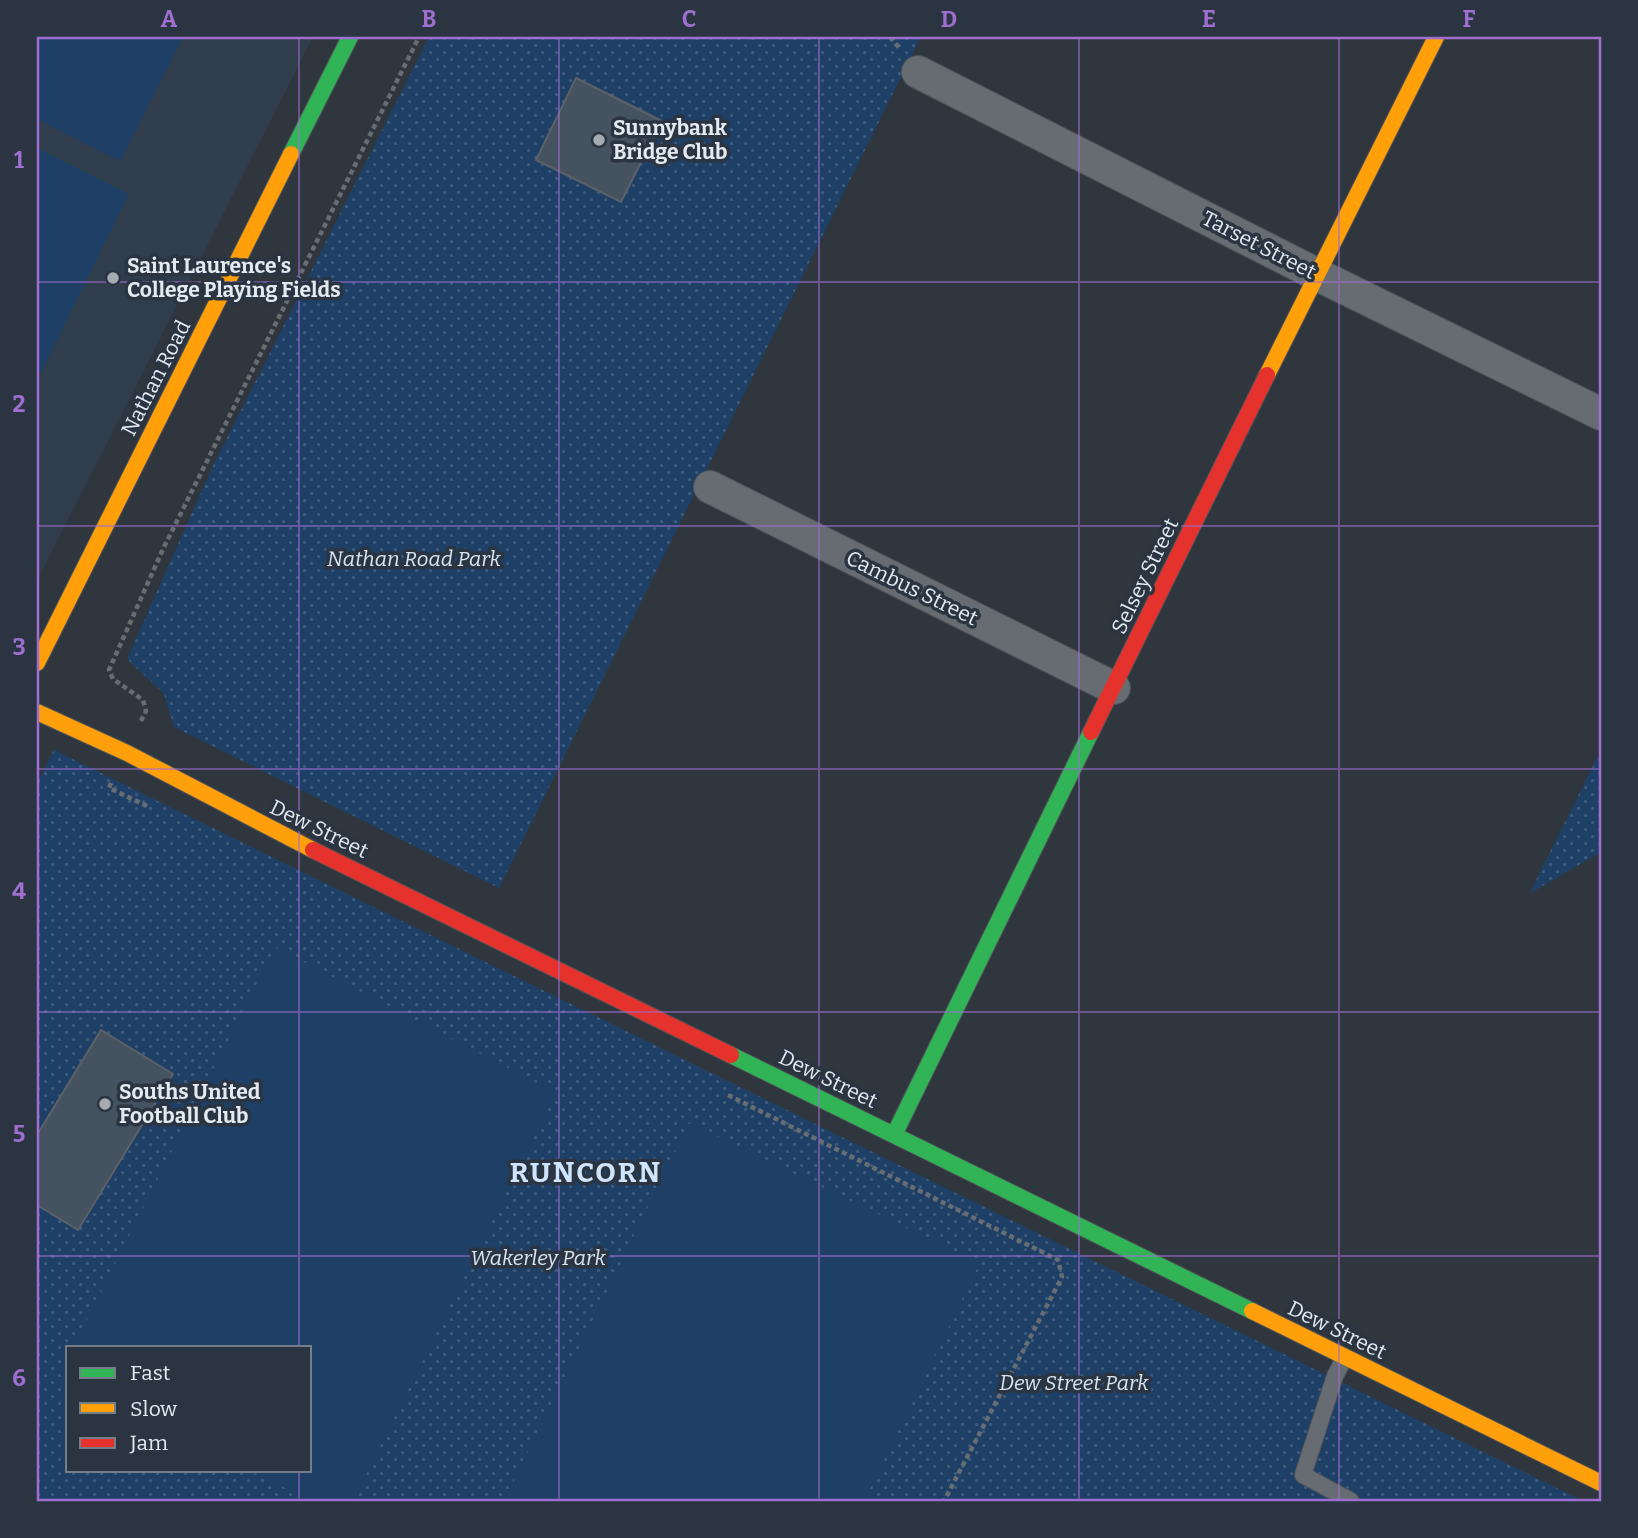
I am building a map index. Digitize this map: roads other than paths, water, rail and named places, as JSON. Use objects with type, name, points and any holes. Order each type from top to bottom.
[{"type":"street","name":"Nathan Road","points":[[37,663],[350,37]]},
{"type":"street","name":"Selsey Street","points":[[894,1135],[1316,274],[1436,37]]},
{"type":"street","name":"Tarset Street","points":[[918,72],[1316,274],[1601,414]]},
{"type":"street","name":"Cambus Street","points":[[710,487],[1114,688]]},
{"type":"street","name":"Dew Street","points":[[37,712],[127,753],[279,833],[1601,1483]]},
{"type":"lane","points":[[1345,1357],[1335,1376],[1303,1475],[1351,1501]]},
{"type":"place","name":"Sunnybank Bridge Club","points":[[599,140]]},
{"type":"place","name":"Saint Laurence's College Playing Fields","points":[[113,278]]},
{"type":"place","name":"Souths United Football Club","points":[[105,1104]]},
{"type":"district","name":"RUNCORN","points":[[586,1172]]},
{"type":"park label","name":"Nathan Road Park","points":[[414,559]]},
{"type":"park label","name":"Wakerley Park","points":[[538,1258]]},
{"type":"park label","name":"Dew Street Park","points":[[1074,1383]]}]
